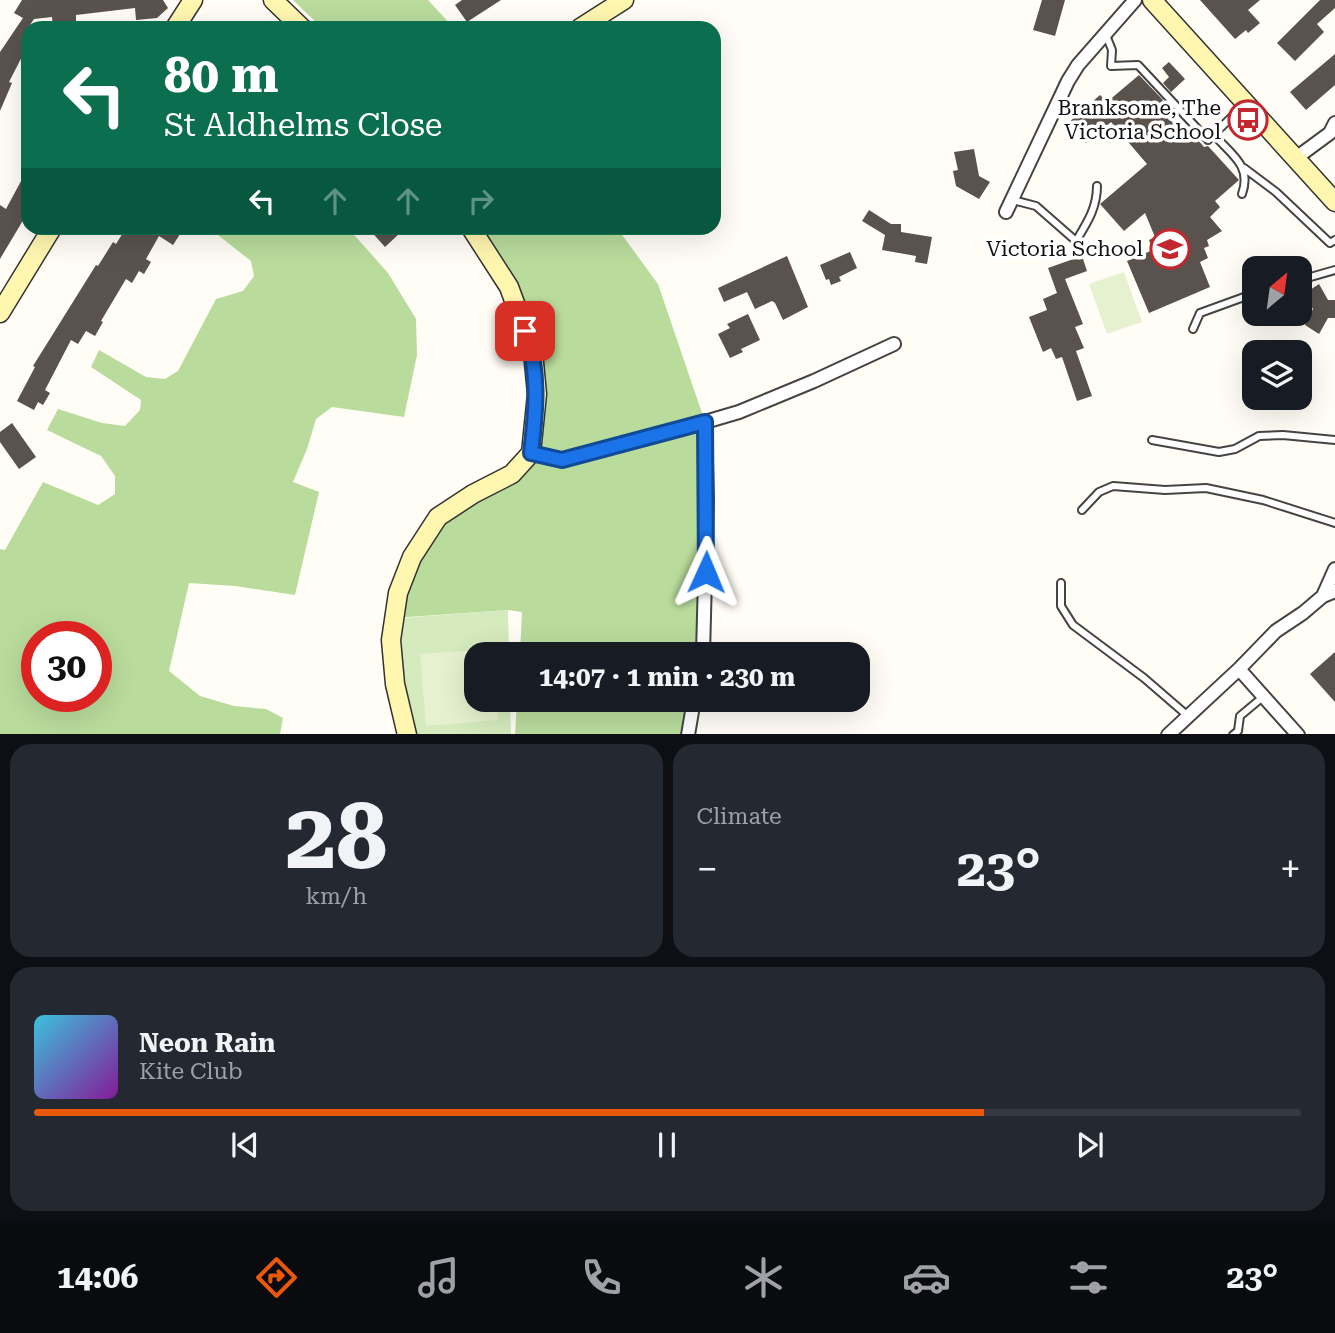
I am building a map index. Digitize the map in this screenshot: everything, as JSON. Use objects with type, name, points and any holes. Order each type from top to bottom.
[{"type":"street","points":[[180,21],[194,0]]},
{"type":"street","points":[[273,0],[295,21]]},
{"type":"street","points":[[591,21],[624,0]]},
{"type":"street","points":[[1006,212],[1068,81],[1135,0]]},
{"type":"street","points":[[1152,0],[1335,202]]},
{"type":"street","points":[[1296,158],[1330,133],[1335,123]]},
{"type":"street","points":[[0,313],[48,235]]},
{"type":"street","points":[[407,734],[395,684],[391,639],[398,593],[412,557],[438,517],[473,494],[512,474],[531,453],[537,394],[533,352],[509,287],[476,235]]},
{"type":"street","points":[[531,453],[562,460],[705,422],[752,407],[894,344]]},
{"type":"street","points":[[703,642],[707,502],[705,422]]},
{"type":"street","points":[[1168,734],[1276,631],[1329,594],[1335,569]]},
{"type":"street","points":[[1239,669],[1298,734]]},
{"type":"street","points":[[688,734],[692,712]]},
{"type":"lane","points":[[1106,35],[1112,50],[1111,66],[1138,65],[1208,140],[1247,103]]},
{"type":"lane","points":[[1214,135],[1244,168],[1332,241]]},
{"type":"lane","points":[[1242,194],[1246,181],[1244,168]]},
{"type":"lane","points":[[1013,200],[1036,206],[1076,241],[1090,219],[1097,200],[1097,186]]},
{"type":"lane","points":[[1312,277],[1335,270]]},
{"type":"lane","points":[[1193,329],[1200,313],[1242,298]]},
{"type":"lane","points":[[1152,440],[1219,452],[1235,449],[1259,436],[1283,435],[1335,440]]},
{"type":"lane","points":[[1082,510],[1099,492],[1114,486],[1165,490],[1206,488],[1263,500],[1335,523]]},
{"type":"lane","points":[[1061,583],[1060,606],[1073,625],[1144,678],[1188,716]]},
{"type":"lane","points":[[1233,734],[1238,731],[1240,716],[1264,696]]},
{"type":"green space","points":[[293,0],[428,0],[448,21],[315,21]]},
{"type":"green space","points":[[218,235],[354,235],[388,273],[416,319],[417,355],[404,417],[332,407],[316,419],[293,482],[319,492],[295,595],[235,586],[189,583],[169,671],[200,696],[234,706],[266,709],[283,718],[280,734],[0,734],[0,549],[5,550],[43,482],[98,505],[115,494],[115,476],[101,456],[47,430],[58,409],[102,423],[125,426],[140,410],[141,400],[91,367],[99,350],[146,377],[165,379],[178,371],[216,299],[243,291],[254,276],[251,261]]},
{"type":"green space","points":[[474,235],[622,235],[658,284],[705,422],[703,642],[521,642],[522,612],[508,610],[393,618],[438,517],[531,453],[533,352]]},
{"type":"green space","points":[[1124,272],[1142,322],[1107,334],[1089,284]]},
{"type":"green space","points":[[508,610],[509,642],[464,642],[464,712],[510,712],[511,734],[417,734],[404,677],[401,618]]},
{"type":"green space","points":[[464,651],[464,712],[497,712],[498,720],[426,726],[420,654]]},
{"type":"green space","points":[[516,712],[692,712],[688,734],[515,734]]},
{"type":"building","points":[[22,0],[163,0],[168,8],[157,18],[136,20],[135,8],[76,15],[76,21],[52,21],[52,17],[21,21],[21,59],[9,82],[12,83],[0,111],[0,52],[23,18],[14,13]]},
{"type":"building","points":[[462,0],[501,0],[469,21],[455,5]]},
{"type":"building","points":[[1042,0],[1065,0],[1055,36],[1033,30]]},
{"type":"building","points":[[1200,0],[1260,0],[1248,10],[1260,23],[1235,39]]},
{"type":"building","points":[[1320,0],[1335,0],[1335,8],[1317,24],[1324,32],[1295,61],[1277,43]]},
{"type":"building","points":[[1335,54],[1335,85],[1306,110],[1290,92]]},
{"type":"building","points":[[1169,62],[1185,79],[1171,92],[1163,83],[1169,77],[1162,68]]},
{"type":"building","points":[[1139,75],[1162,99],[1168,109],[1165,111],[1187,136],[1191,132],[1204,147],[1208,146],[1239,180],[1215,201],[1220,207],[1210,217],[1222,231],[1207,240],[1209,246],[1204,248],[1208,258],[1200,262],[1210,287],[1149,313],[1127,261],[1153,250],[1149,240],[1155,237],[1145,213],[1124,231],[1100,204],[1147,164],[1111,122],[1086,143],[1068,123],[1100,95],[1107,102]]},
{"type":"building","points":[[974,149],[979,176],[990,182],[979,199],[956,186],[953,171],[958,170],[954,152]]},
{"type":"building","points":[[21,181],[21,224],[0,259],[0,205],[6,209]]},
{"type":"building","points":[[869,210],[891,224],[901,224],[901,232],[932,237],[927,264],[915,262],[916,256],[882,250],[885,235],[862,221]]},
{"type":"building","points":[[122,235],[179,235],[173,245],[159,236],[146,259],[151,262],[144,274],[139,271],[132,283],[126,279],[95,336],[86,331],[78,344],[71,340],[45,390],[50,393],[43,405],[38,402],[34,410],[17,401],[35,367],[33,366],[96,265],[98,266],[113,242],[116,244]]},
{"type":"building","points":[[374,235],[398,235],[385,247]]},
{"type":"building","points":[[850,252],[857,268],[839,277],[841,281],[831,285],[820,265]]},
{"type":"building","points":[[787,256],[808,307],[783,320],[772,301],[755,309],[747,292],[724,302],[718,288]]},
{"type":"building","points":[[1082,256],[1087,271],[1065,279],[1083,324],[1075,327],[1084,348],[1076,351],[1092,396],[1077,401],[1062,357],[1056,359],[1051,348],[1043,352],[1029,317],[1047,310],[1043,299],[1057,293],[1048,268]]},
{"type":"building","points":[[1319,284],[1328,300],[1335,300],[1335,318],[1328,318],[1319,334],[1307,326],[1312,326],[1312,289]]},
{"type":"building","points":[[748,314],[760,340],[730,358],[718,334],[730,328],[727,324]]},
{"type":"building","points":[[12,423],[36,457],[19,469],[0,442],[0,432]]},
{"type":"building","points":[[1335,652],[1335,702],[1310,674]]},
{"type":"place","name":"Branksome, The Victoria School","points":[[1248,120]]},
{"type":"place","name":"Victoria School","points":[[1170,249]]},
{"type":"route","points":[[525,331],[533,352],[537,394],[531,453],[562,460],[705,422],[706,572]]}]
